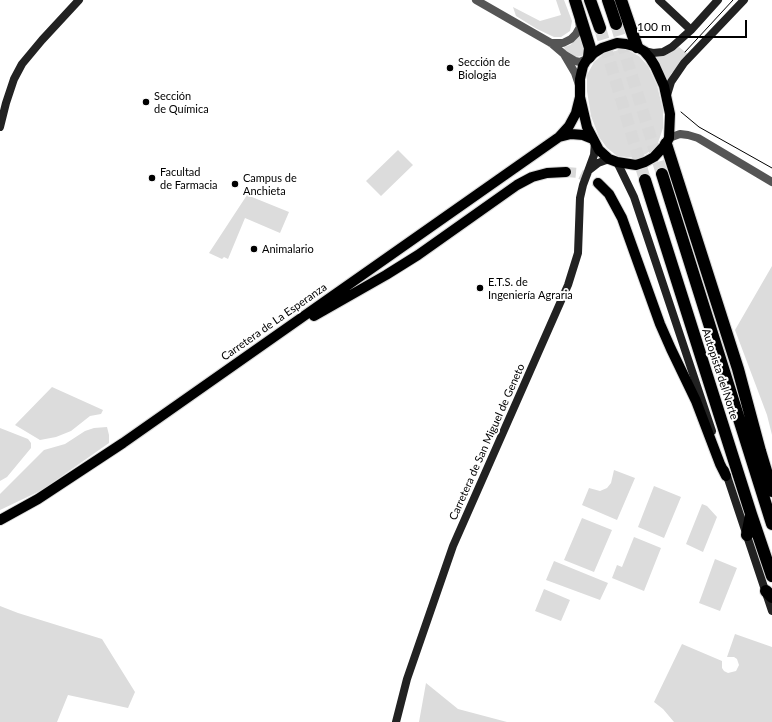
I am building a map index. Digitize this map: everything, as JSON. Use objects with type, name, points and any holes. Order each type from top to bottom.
[{"type":"highway","points":[[574,0],[590,48],[589,57]]},
{"type":"highway","points":[[590,0],[600,28]]},
{"type":"highway","points":[[608,0],[616,24]]},
{"type":"highway","points":[[621,0],[641,49]]},
{"type":"highway","points":[[667,141],[738,369],[772,491]]},
{"type":"highway","name":"Autopista del Norte","points":[[662,174],[772,524]]},
{"type":"highway","name":"Autopista del Norte","points":[[645,180],[772,576]]},
{"type":"highway","points":[[747,536],[751,514]]},
{"type":"main road","points":[[0,127],[14,79],[22,64],[79,0]]},
{"type":"main road","points":[[659,0],[690,30]]},
{"type":"main road","points":[[641,49],[656,66],[666,94],[670,114],[667,141],[654,157],[636,165],[613,160],[599,150],[587,127],[580,93],[581,72],[583,66],[589,57],[594,53],[608,45],[617,43],[626,44],[641,49],[652,53],[663,52],[677,43],[718,0]]},
{"type":"main road","points":[[666,94],[671,82],[684,63],[744,0]]},
{"type":"main road","name":"Carretera de La Esperanza","points":[[0,520],[38,500],[60,486],[559,137],[569,126],[576,113],[580,93]]},
{"type":"main road","name":"Carretera de La Esperanza","points":[[559,137],[571,134],[583,135],[594,140]]},
{"type":"main road","name":"Carretera de San Miguel de Geneto","points":[[396,722],[407,679],[453,546],[568,285],[578,253],[580,198],[594,155],[594,140]]},
{"type":"main road","points":[[589,170],[598,163],[613,160]]},
{"type":"main road","points":[[613,160],[634,197],[724,464],[726,476]]},
{"type":"main road","points":[[295,322],[312,317],[386,275],[418,255],[532,177],[547,172],[566,172]]},
{"type":"main road","points":[[598,183],[610,194],[622,218],[660,324],[696,401],[726,476],[769,594],[772,611]]},
{"type":"street","points":[[476,0],[551,43],[565,56],[580,62],[589,57]]},
{"type":"street","points":[[551,43],[563,43],[571,39],[576,34],[580,27],[579,12]]},
{"type":"street","points":[[565,56],[575,73],[580,93]]},
{"type":"street","points":[[667,141],[680,134],[688,134],[698,138],[772,182]]},
{"type":"shaded area","points":[[556,0],[564,0],[572,21],[570,31],[561,37],[554,37],[537,29],[516,16],[513,7],[540,21],[561,15]]},
{"type":"shaded area","points":[[580,36],[584,51],[582,56],[576,57],[565,50],[564,47],[570,45]]},
{"type":"shaded area","points":[[679,47],[688,54],[671,74],[668,82],[656,57],[664,56]]},
{"type":"shaded area","points":[[618,50],[629,51],[639,56],[648,66],[657,85],[663,110],[663,128],[657,146],[646,154],[636,158],[617,156],[607,148],[599,137],[591,116],[587,91],[587,75],[594,62],[602,55]]},
{"type":"shaded area","points":[[398,150],[413,165],[381,196],[366,181]]},
{"type":"shaded area","points":[[247,195],[289,212],[280,233],[245,218],[228,259],[224,257],[222,259],[209,253]]},
{"type":"shaded area","points":[[772,266],[772,435],[767,415],[735,330]]},
{"type":"shaded area","points":[[52,387],[103,410],[101,414],[90,416],[71,431],[56,437],[40,440],[15,425]]},
{"type":"shaded area","points":[[107,427],[109,443],[42,490],[0,510],[0,494],[44,450],[65,444],[85,431],[94,428]]},
{"type":"shaded area","points":[[0,428],[28,439],[31,443],[31,448],[7,477],[0,481]]},
{"type":"shaded area","points":[[614,470],[635,478],[617,520],[582,505],[589,488],[600,491],[607,488],[611,483]]},
{"type":"shaded area","points":[[654,486],[681,497],[664,538],[638,527]]},
{"type":"shaded area","points":[[702,504],[707,506],[717,517],[703,552],[686,544]]},
{"type":"shaded area","points":[[582,518],[612,530],[594,572],[564,560]]},
{"type":"shaded area","points":[[634,537],[661,548],[644,591],[612,578],[617,565],[622,567]]},
{"type":"shaded area","points":[[715,559],[737,568],[720,611],[699,603]]},
{"type":"shaded area","points":[[554,561],[608,583],[600,600],[546,580]]},
{"type":"shaded area","points":[[544,589],[570,600],[561,621],[535,611]]},
{"type":"shaded area","points":[[0,606],[102,639],[135,692],[128,708],[68,695],[57,722],[0,722]]},
{"type":"shaded area","points":[[735,634],[772,647],[772,722],[674,722],[663,709],[654,702],[682,644],[722,661],[722,668],[728,673],[736,671],[739,665],[737,659],[734,657],[727,657]]},
{"type":"shaded area","points":[[426,683],[458,709],[507,722],[419,722]]},
{"type":"tunnel","points":[[616,24],[662,174]]},
{"type":"tunnel","points":[[600,28],[645,180]]},
{"type":"tunnel","points":[[566,172],[578,173],[598,183]]},
{"type":"tram line","points":[[685,52],[733,0]]},
{"type":"tram line","points":[[681,112],[699,127],[772,168]]},
{"type":"place","name":"Sección de Biologia","points":[[450,68]]},
{"type":"place","name":"Sección de Química","points":[[146,102]]},
{"type":"place","name":"Facultad de Farmacia","points":[[152,178]]},
{"type":"place","name":"Campus de Anchieta","points":[[235,184]]},
{"type":"place","name":"Animalario","points":[[254,249]]},
{"type":"place","name":"E.T.S. de Ingeniería Agraria","points":[[480,288]]}]
